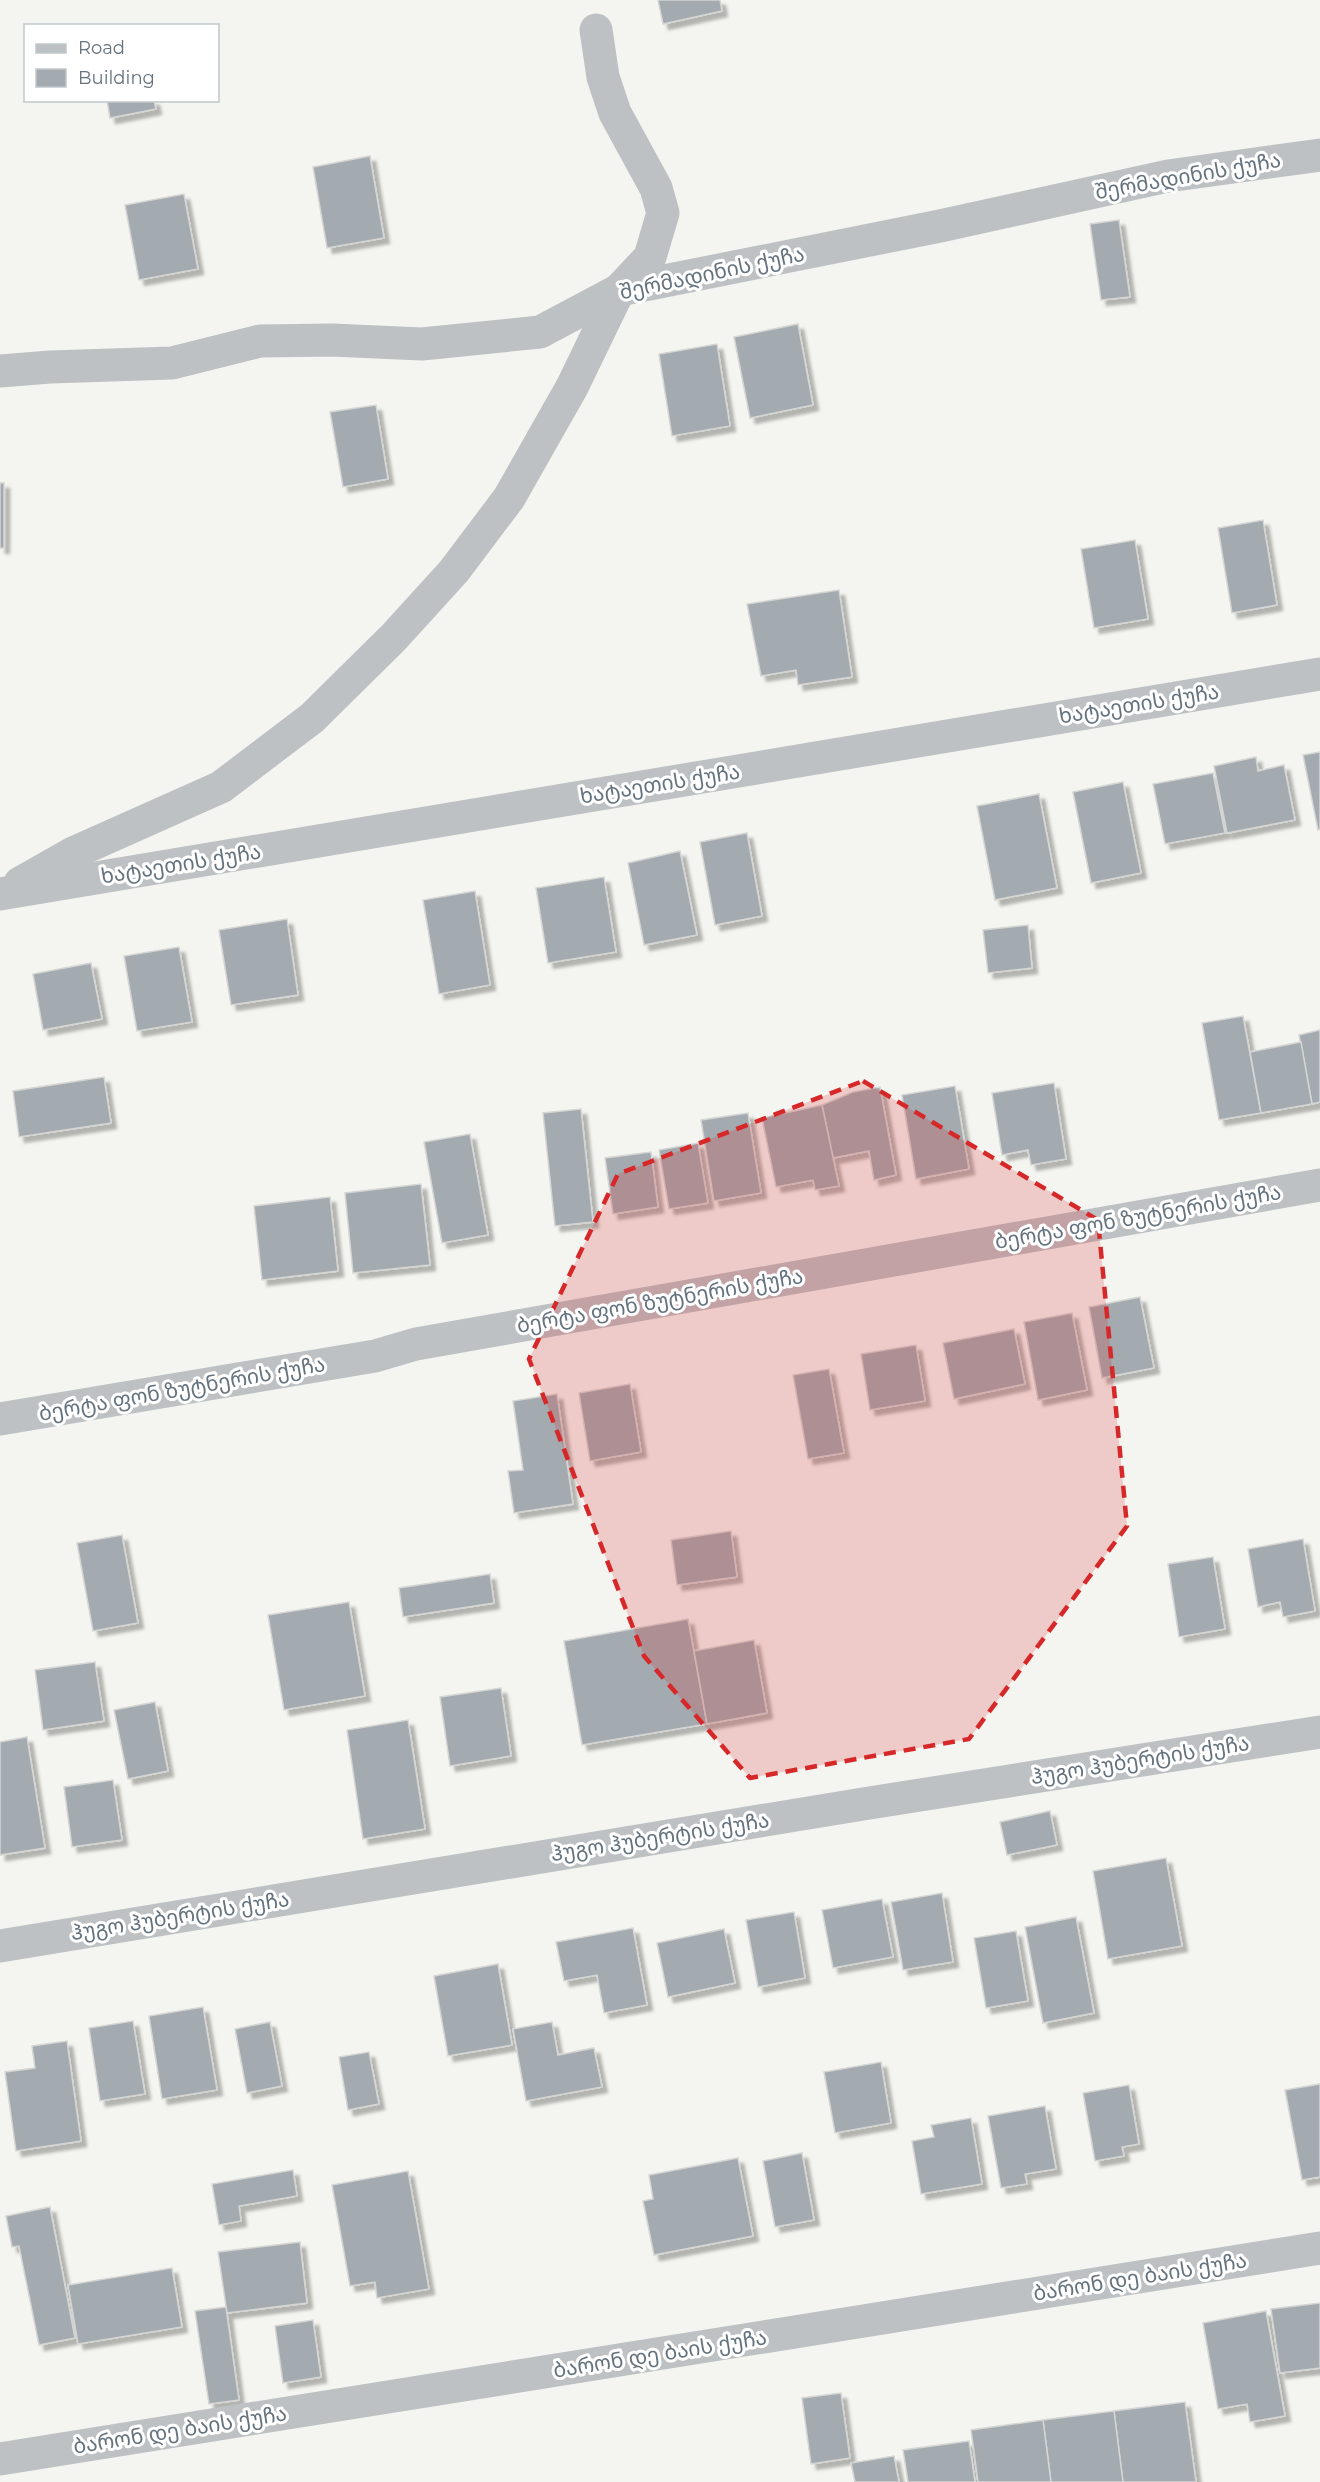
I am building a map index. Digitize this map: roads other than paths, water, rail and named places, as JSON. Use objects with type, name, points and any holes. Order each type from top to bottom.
[{"type":"street","points":[[0,894],[73,853],[221,787],[312,718],[394,637],[447,579],[509,498],[573,387],[619,290],[650,257],[663,213],[656,188],[615,113],[603,77],[596,30]]},
{"type":"street","name":"შერმადინის ქუჩა","points":[[0,371],[172,363],[260,341],[332,340],[422,344],[540,332],[619,290],[940,226],[1168,176],[1320,155]]},
{"type":"street","name":"ხატაეთის ქუჩა","points":[[0,894],[1320,674]]},
{"type":"street","name":"ბერტა ფონ ზუტნერის ქუჩა","points":[[0,1419],[364,1358],[428,1342],[1320,1185]]},
{"type":"street","name":"ჰუგო ჰუბერტის ქუჩა","points":[[0,1946],[863,1804],[1320,1732]]},
{"type":"street","name":"ბარონ დე ბაის ქუჩა","points":[[0,2459],[1320,2248]]}]
